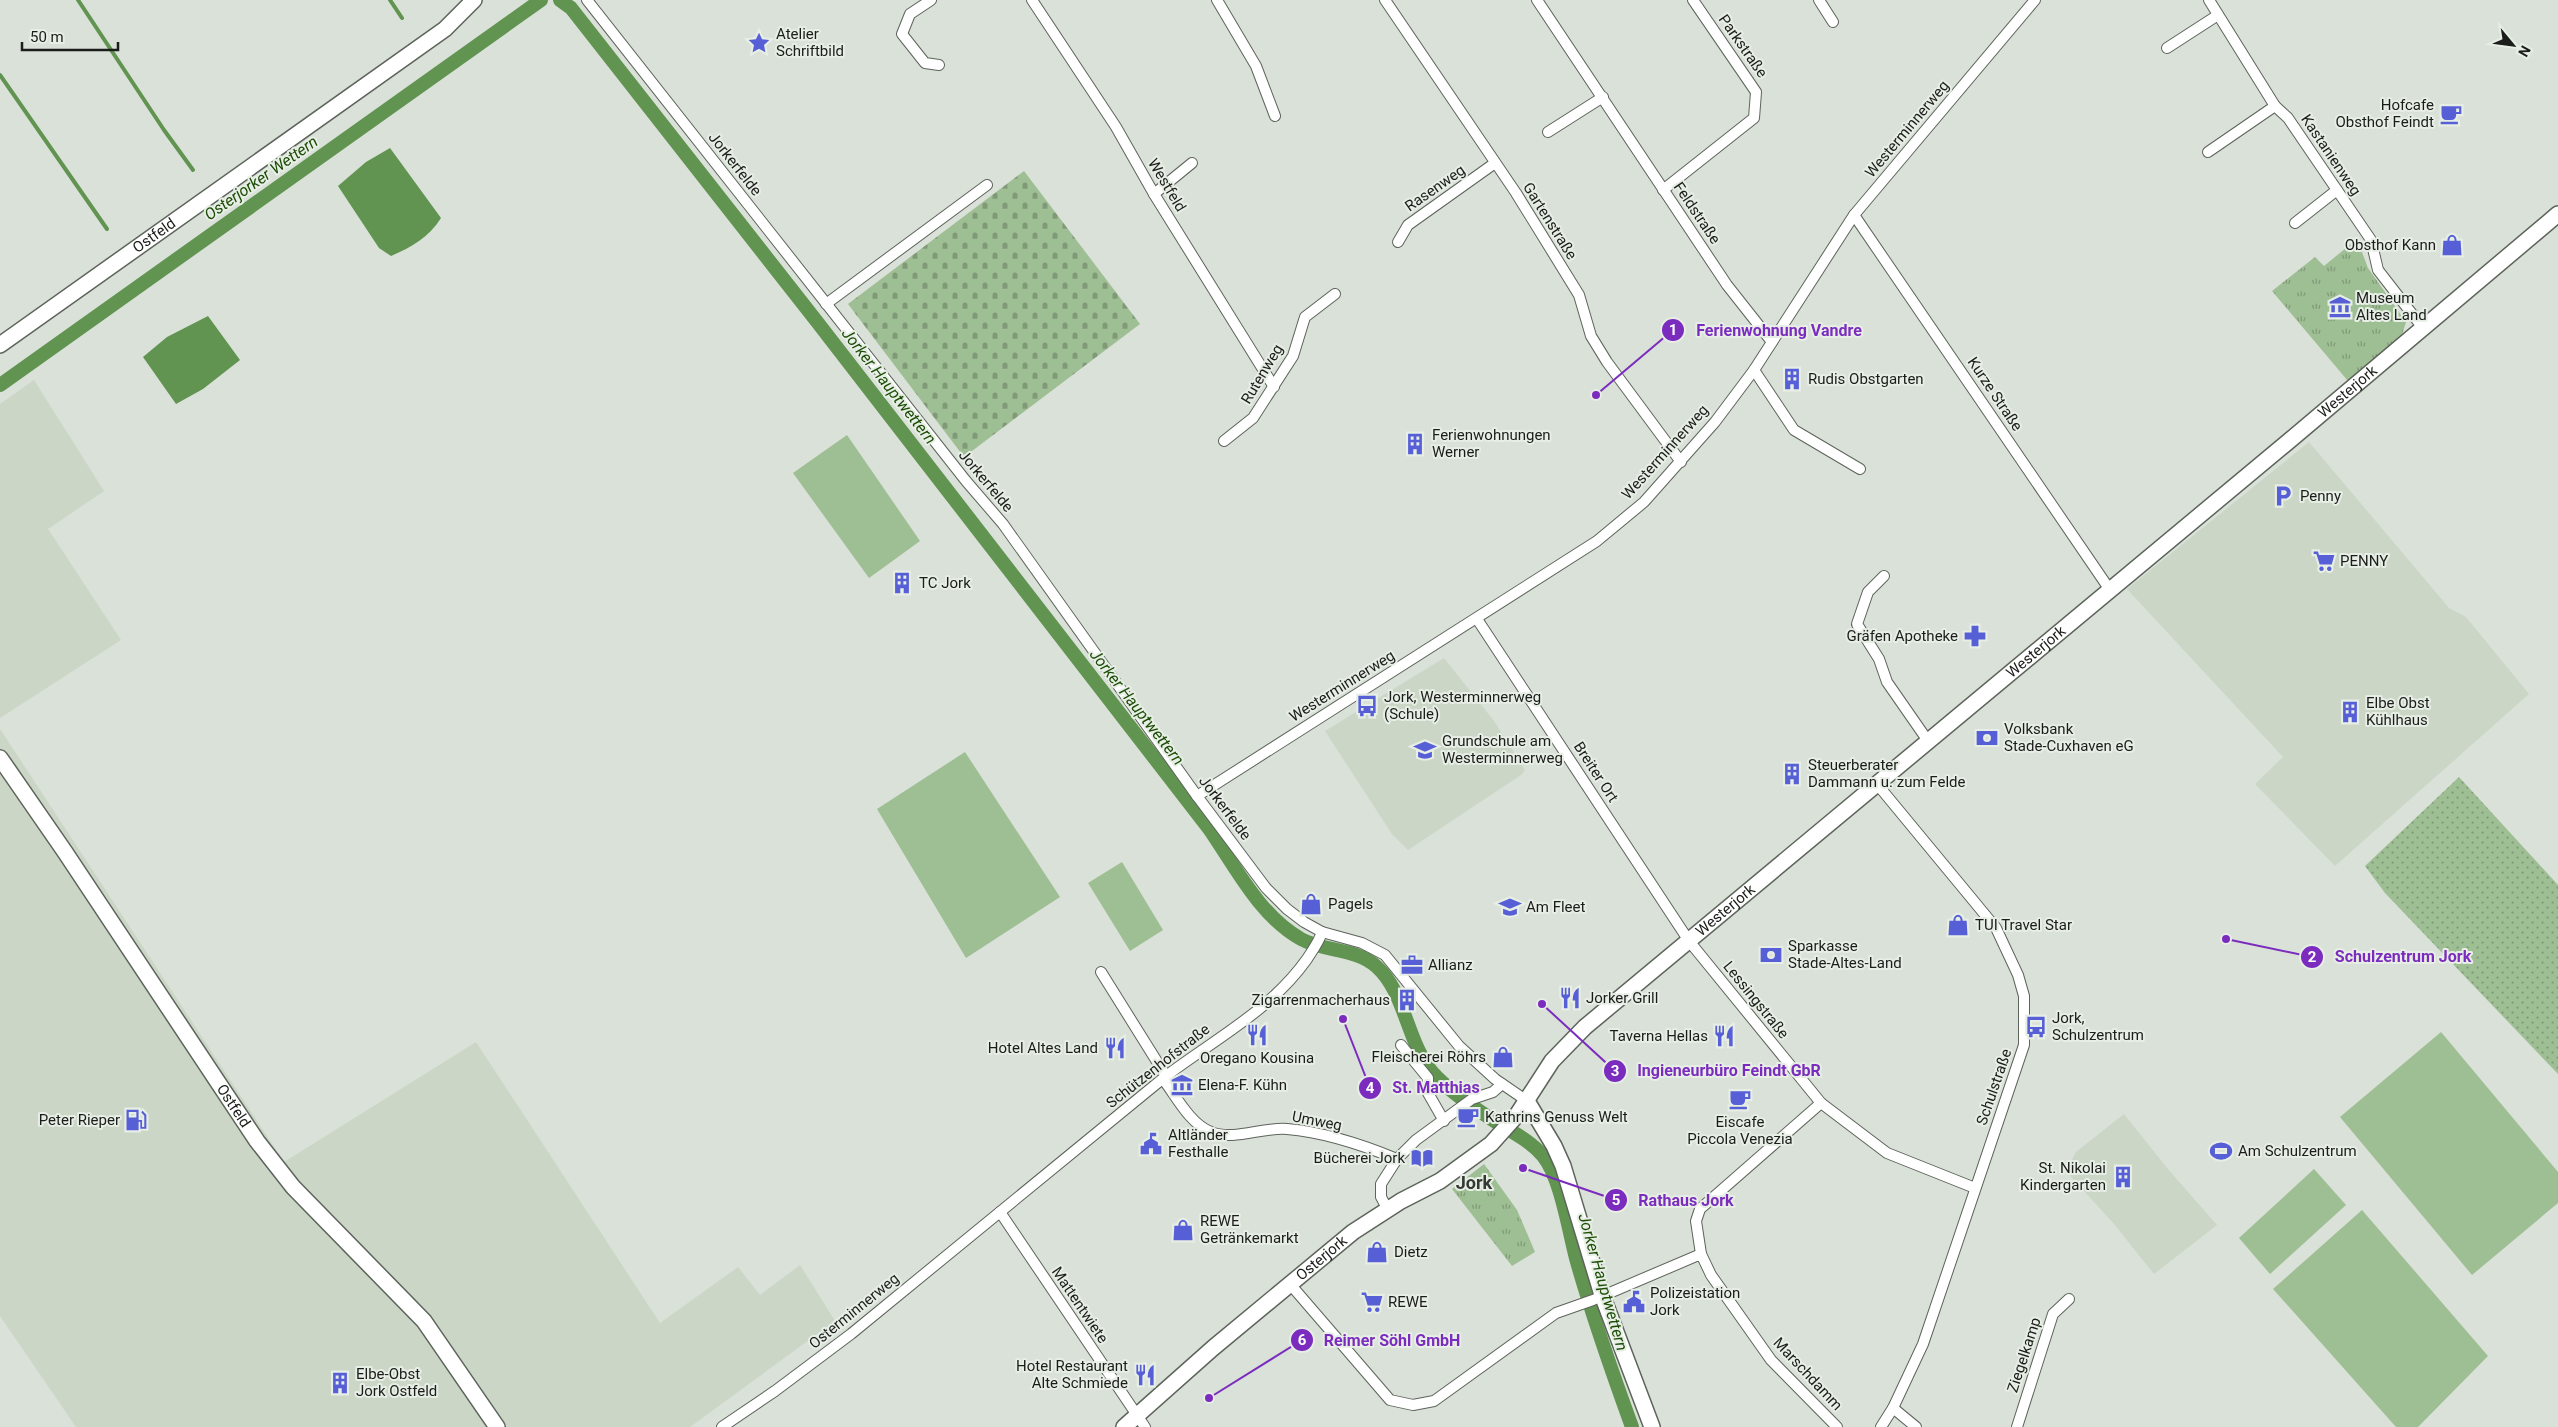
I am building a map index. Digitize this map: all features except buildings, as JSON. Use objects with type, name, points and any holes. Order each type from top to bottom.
[{"type":"main road","name":"Ostfeld","points":[[0,345],[445,29],[474,0]]},
{"type":"main road","name":"Westerjork","points":[[1527,1101],[1563,1047],[2558,214]]},
{"type":"main road","name":"Ostfeld","points":[[0,758],[65,852],[257,1141],[293,1187],[424,1321],[497,1427]]},
{"type":"main road","name":"Osterjork","points":[[1124,1427],[1140,1421],[1290,1284],[1354,1232],[1440,1180],[1480,1153],[1507,1129],[1527,1101]]},
{"type":"main road","points":[[1527,1101],[1554,1146],[1563,1166],[1598,1298],[1652,1427]]},
{"type":"street","name":"Jorkerfelde","points":[[587,0],[966,481],[1003,524],[1197,796],[1266,888],[1287,910],[1321,935]]},
{"type":"street","points":[[931,0],[910,14],[902,34],[925,63],[939,65]]},
{"type":"street","name":"Westfeld","points":[[1032,0],[1116,127],[1154,194],[1274,387]]},
{"type":"street","points":[[1217,0],[1256,66],[1275,116]]},
{"type":"street","name":"Gartenstraße","points":[[1385,0],[1496,164],[1580,295],[1591,336],[1607,362],[1681,462]]},
{"type":"street","name":"Feldstraße","points":[[1536,0],[1603,97],[1727,285],[1772,342]]},
{"type":"street","name":"Parkstraße","points":[[1664,190],[1754,118],[1756,92],[1693,0]]},
{"type":"street","points":[[1820,0],[1833,22]]},
{"type":"street","name":"Westerminnerweg","points":[[1197,796],[1597,541],[1644,502],[1681,462],[1754,370],[1854,215],[2035,0]]},
{"type":"street","name":"Kastanienweg","points":[[2209,0],[2275,106],[2288,118],[2371,240],[2378,270],[2423,328]]},
{"type":"street","points":[[2167,48],[2218,15]]},
{"type":"street","points":[[1548,132],[1603,97]]},
{"type":"street","points":[[2208,152],[2275,106]]},
{"type":"street","points":[[1154,194],[1192,163]]},
{"type":"street","name":"Rasenweg","points":[[1398,242],[1408,225],[1496,164]]},
{"type":"street","points":[[826,304],[987,185]]},
{"type":"street","points":[[2295,223],[2337,190]]},
{"type":"street","name":"Kurze Straße","points":[[1854,215],[2110,590]]},
{"type":"street","name":"Rutenweg","points":[[1224,441],[1253,418],[1274,387],[1293,356],[1305,317],[1335,294]]},
{"type":"street","points":[[1754,370],[1794,430],[1860,469]]},
{"type":"street","points":[[1884,576],[1868,592],[1857,624],[1879,659],[1887,682],[1928,741]]},
{"type":"street","name":"Breiter Ort","points":[[1477,619],[1689,941]]},
{"type":"street","name":"Schulstraße","points":[[1877,784],[1996,928],[2018,975],[2024,996],[2024,1045],[1923,1344],[1881,1427]]},
{"type":"street","points":[[1321,935],[1362,943],[1385,955],[1458,1046],[1502,1084],[1527,1101]]},
{"type":"street","name":"Schützenhofstraße","points":[[1000,1212],[1164,1078],[1207,1045],[1262,1009],[1280,991],[1312,951],[1321,935]]},
{"type":"street","name":"Lessingstraße","points":[[1689,941],[1821,1103],[1888,1153],[1975,1188]]},
{"type":"street","name":"Umweg","points":[[1101,972],[1164,1078],[1198,1125],[1211,1132],[1224,1135],[1286,1129],[1367,1147],[1397,1159]]},
{"type":"street","points":[[1401,1045],[1428,1078],[1428,1093],[1444,1121]]},
{"type":"street","points":[[1388,1210],[1381,1197],[1381,1184],[1397,1159],[1416,1140],[1468,1103],[1493,1092],[1502,1084]]},
{"type":"street","name":"Marschdamm","points":[[1821,1103],[1700,1209],[1696,1221],[1701,1254],[1711,1275],[1771,1360],[1837,1427]]},
{"type":"street","name":"Mattentwiete","points":[[1000,1212],[1140,1421]]},
{"type":"street","name":"Osterminnerweg","points":[[722,1427],[775,1391],[851,1334],[1000,1212]]},
{"type":"street","points":[[1290,1284],[1390,1400],[1413,1405],[1434,1401],[1548,1318],[1701,1254]]},
{"type":"street","name":"Ziegelkamp","points":[[2016,1427],[2053,1314],[2069,1299]]},
{"type":"street","points":[[1892,1408],[1916,1427]]},
{"type":"shaded area","points":[[390,148],[441,218],[431,231],[419,241],[391,256],[379,248],[338,186],[366,162]]},
{"type":"shaded area","points":[[208,316],[240,360],[203,389],[176,404],[143,357],[167,337]]},
{"type":"shaded area","points":[[34,380],[104,491],[48,529],[121,640],[0,718],[0,404]]},
{"type":"shaded area","points":[[2309,442],[2449,608],[2466,617],[2529,694],[2335,866],[2255,784],[2283,757],[2127,589]]},
{"type":"shaded area","name":"Grundschule am Westerminnerweg","points":[[1444,658],[1494,721],[1525,770],[1521,775],[1408,850],[1392,834],[1325,731]]},
{"type":"shaded area","points":[[0,729],[284,1162],[476,1042],[660,1323],[738,1267],[760,1295],[800,1265],[835,1321],[690,1427],[76,1427],[0,1316]]},
{"type":"shaded area","points":[[2124,1114],[2167,1168],[2217,1225],[2154,1274],[2114,1224],[2066,1171],[2076,1152]]},
{"type":"green space","points":[[1024,171],[1140,324],[964,457],[848,304]]},
{"type":"green space","name":"Museum Altes Land","points":[[2357,239],[2368,268],[2406,322],[2402,335],[2348,381],[2272,291],[2315,257],[2324,266]]},
{"type":"green space","points":[[847,435],[920,541],[869,578],[793,473]]},
{"type":"green space","points":[[965,752],[1060,897],[966,958],[877,809]]},
{"type":"green space","points":[[2459,777],[2558,885],[2558,1074],[2385,893],[2365,866]]},
{"type":"green space","points":[[1122,862],[1163,930],[1130,951],[1088,883]]},
{"type":"green space","points":[[2441,1032],[2558,1172],[2558,1203],[2472,1275],[2340,1117]]},
{"type":"green space","points":[[1484,1164],[1517,1210],[1535,1252],[1512,1266],[1452,1189]]},
{"type":"green space","points":[[2314,1169],[2346,1205],[2270,1274],[2239,1238]]},
{"type":"green space","points":[[2362,1210],[2488,1356],[2418,1427],[2396,1427],[2273,1289]]},
{"type":"waterway","points":[[78,0],[164,130],[193,170]]},
{"type":"waterway","points":[[390,0],[402,18]]},
{"type":"waterway","name":"Osterjorker Wettern","points":[[0,385],[541,0]]},
{"type":"waterway","name":"Jorker Hauptwettern","points":[[560,0],[571,8],[818,323],[1210,830],[1239,875],[1261,904],[1273,918],[1301,939],[1360,956],[1377,967],[1394,990],[1417,1046],[1432,1072],[1462,1099],[1527,1141],[1543,1156],[1560,1192],[1583,1283],[1632,1427]]},
{"type":"waterway","points":[[0,75],[107,229]]},
{"type":"place","name":"Atelier Schriftbild","points":[[759,43]]},
{"type":"place","name":"Hofcafe Obsthof Feindt","points":[[2451,114]]},
{"type":"place","name":"Obsthof Kann","points":[[2452,245]]},
{"type":"place","name":"Museum Altes Land","points":[[2340,307]]},
{"type":"place","name":"Rudis Obstgarten","points":[[1792,379]]},
{"type":"place","name":"Ferienwohnung Vandre","points":[[1596,395]]},
{"type":"place","name":"Ferienwohnungen Werner","points":[[1415,444]]},
{"type":"place","name":"Penny","points":[[2283,496]]},
{"type":"place","name":"PENNY","points":[[2324,561]]},
{"type":"place","name":"TC Jork","points":[[902,583]]},
{"type":"place","name":"Gräfen Apotheke","points":[[1975,636]]},
{"type":"place","name":"Jork, Westerminnerweg (Schule)","points":[[1367,706]]},
{"type":"place","name":"Elbe Obst Kühlhaus","points":[[2350,712]]},
{"type":"place","name":"Volksbank Stade-Cuxhaven eG","points":[[1987,738]]},
{"type":"place","name":"Grundschule am Westerminnerweg","points":[[1425,750]]},
{"type":"place","name":"Steuerberater Dammann u. zum Felde","points":[[1792,774]]},
{"type":"place","name":"Pagels","points":[[1311,904]]},
{"type":"place","name":"Am Fleet","points":[[1510,907]]},
{"type":"place","name":"TUI Travel Star","points":[[1958,925]]},
{"type":"place","name":"Schulzentrum Jork","points":[[2226,939]]},
{"type":"place","name":"Sparkasse Stade-Altes-Land","points":[[1771,955]]},
{"type":"place","name":"Allianz","points":[[1412,965]]},
{"type":"place","name":"Jorker Grill","points":[[1570,998]]},
{"type":"place","name":"Zigarrenmacherhaus","points":[[1407,1000]]},
{"type":"place","name":"Ingieneurbüro Feindt GbR","points":[[1542,1004]]},
{"type":"place","name":"St. Matthias","points":[[1343,1019]]},
{"type":"place","name":"Jork, Schulzentrum","points":[[2036,1027]]},
{"type":"place","name":"Oregano Kousina","points":[[1257,1035]]},
{"type":"place","name":"Taverna Hellas","points":[[1724,1036]]},
{"type":"place","name":"Hotel Altes Land","points":[[1115,1048]]},
{"type":"place","name":"Fleischerei Röhrs","points":[[1503,1057]]},
{"type":"place","name":"Elena-F. Kühn","points":[[1182,1085]]},
{"type":"place","name":"Eiscafe Piccola Venezia","points":[[1740,1099]]},
{"type":"place","name":"Kathrins Genuss Welt","points":[[1468,1117]]},
{"type":"place","name":"Peter Rieper","points":[[136,1120]]},
{"type":"place","name":"Altländer Festhalle","points":[[1151,1144]]},
{"type":"place","name":"Am Schulzentrum","points":[[2221,1151]]},
{"type":"place","name":"Bücherei Jork","points":[[1422,1158]]},
{"type":"place","name":"Rathaus Jork","points":[[1523,1168]]},
{"type":"place","name":"St. Nikolai Kindergarten","points":[[2123,1177]]},
{"type":"place","name":"REWE Getränkemarkt","points":[[1183,1230]]},
{"type":"place","name":"Dietz","points":[[1377,1252]]},
{"type":"place","name":"REWE","points":[[1372,1302]]},
{"type":"place","name":"Polizeistation Jork","points":[[1634,1302]]},
{"type":"place","name":"Hotel Restaurant Alte Schmiede","points":[[1145,1375]]},
{"type":"place","name":"Elbe-Obst Jork Ostfeld","points":[[340,1383]]},
{"type":"place","name":"Reimer Söhl GmbH","points":[[1209,1398]]},
{"type":"district","name":"Jork","points":[[1474,1182]]}]
